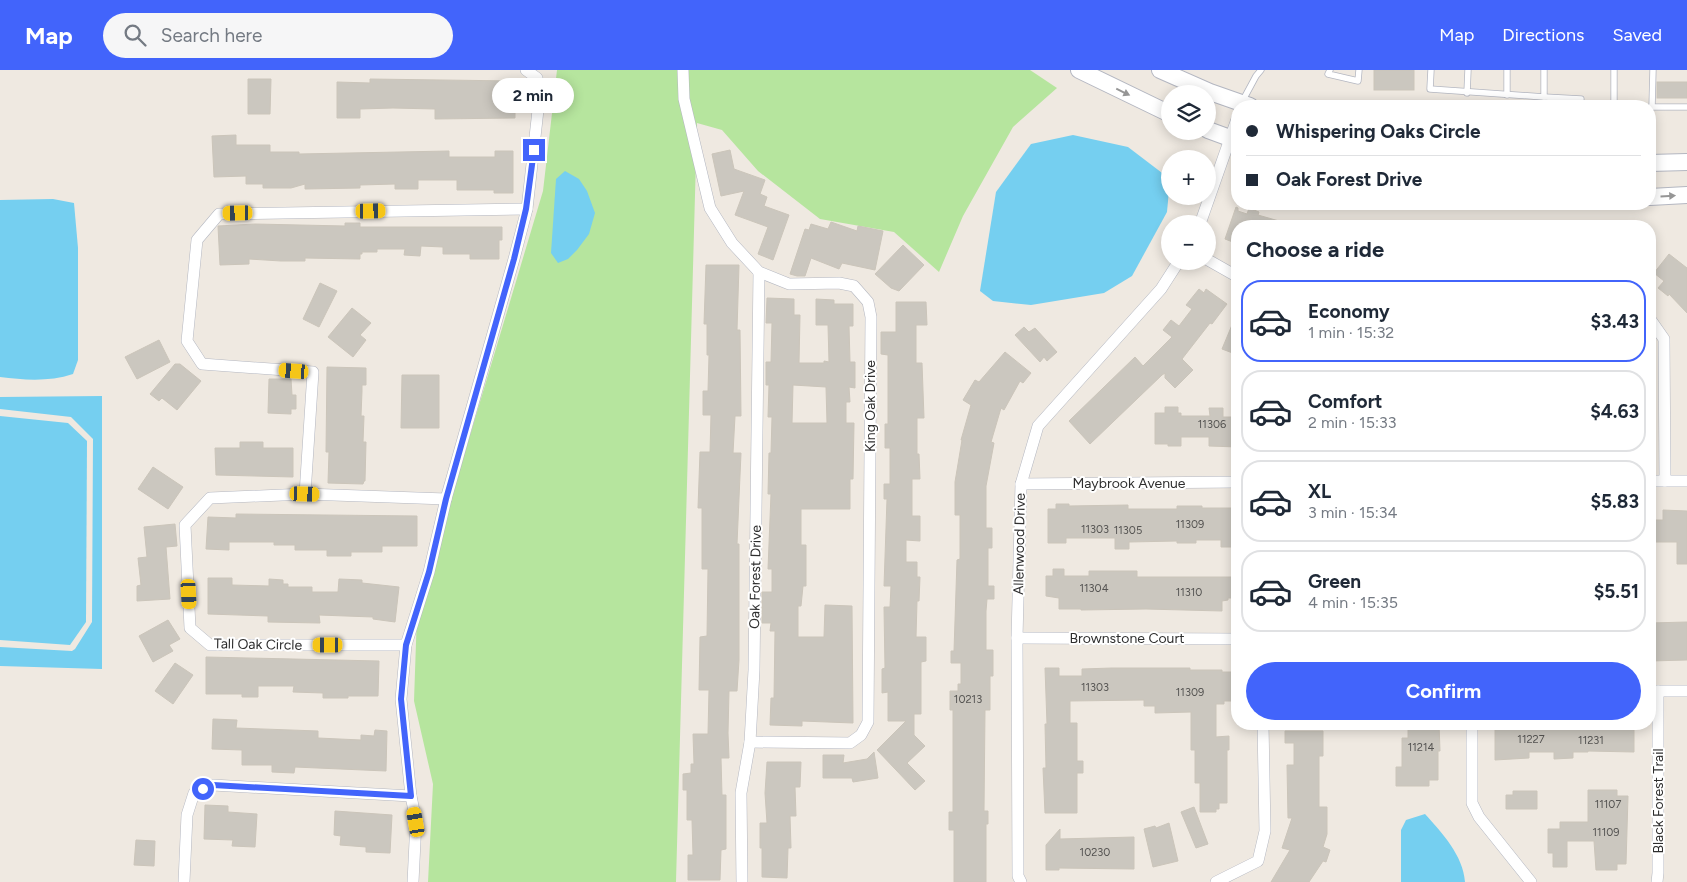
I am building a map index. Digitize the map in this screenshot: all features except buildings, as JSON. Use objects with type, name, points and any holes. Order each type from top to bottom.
[{"type":"main road","points":[[1079,70],[1161,110]]},
{"type":"main road","points":[[1160,70],[1231,103]]},
{"type":"main road","points":[[1216,133],[1231,139]]},
{"type":"main road","points":[[1656,163],[1687,162]]},
{"type":"main road","points":[[1656,197],[1687,195]]},
{"type":"street","points":[[413,882],[416,822],[411,796],[401,699],[406,645],[429,572],[446,499],[514,259],[526,209],[540,92],[537,78],[526,70]]},
{"type":"street","name":"King Oak Drive","points":[[683,70],[684,99],[710,208],[732,244],[759,272],[790,284],[840,283],[854,286],[868,302],[871,316],[868,722],[862,735],[850,743],[750,742]]},
{"type":"street","points":[[1204,215],[1231,145]]},
{"type":"street","points":[[305,494],[312,372],[202,364],[187,341],[197,240],[219,214],[526,209]]},
{"type":"street","points":[[1216,265],[1231,273]]},
{"type":"street","name":"Allenwood Drive","points":[[1021,882],[1018,876],[1017,638],[1021,484],[1038,426],[1161,288],[1173,270]]},
{"type":"street","name":"Oak Forest Drive","points":[[742,882],[740,793],[750,742],[754,670],[759,272]]},
{"type":"street","points":[[1656,328],[1664,339],[1665,481]]},
{"type":"street","points":[[1656,481],[1687,481]]},
{"type":"street","name":"Maybrook Avenue","points":[[1021,484],[1231,482]]},
{"type":"street","name":"Tall Oak Circle","points":[[406,645],[210,646],[190,628],[185,525],[210,498],[305,494],[446,499]]},
{"type":"street","name":"Brownstone Court","points":[[1017,638],[1231,639]]},
{"type":"street","name":"Black Forest Trail","points":[[1656,690],[1687,691]]},
{"type":"street","points":[[1216,882],[1258,861],[1265,831],[1264,730]]},
{"type":"street","points":[[1472,730],[1472,803],[1479,817],[1531,882]]},
{"type":"street","name":"Black Forest Trail","points":[[1655,730],[1657,882]]},
{"type":"street","points":[[184,882],[187,814],[194,793],[213,785],[411,796]]},
{"type":"lane","points":[[1246,100],[1256,76],[1261,70]]},
{"type":"lane","points":[[1330,70],[1328,74],[1358,81],[1359,70]]},
{"type":"lane","points":[[1430,70],[1430,89],[1467,93],[1581,99]]},
{"type":"lane","points":[[1467,93],[1468,70]]},
{"type":"lane","points":[[1507,70],[1507,95]]},
{"type":"lane","points":[[1544,70],[1544,97]]},
{"type":"lane","points":[[1614,70],[1614,100]]},
{"type":"lane","points":[[1651,100],[1652,70]]},
{"type":"lane","points":[[1656,106],[1687,106]]},
{"type":"green space","points":[[557,70],[1030,70],[1057,88],[1013,127],[963,216],[939,272],[894,232],[820,219],[758,171],[722,130],[697,123],[676,882],[428,882],[433,784],[414,701],[417,613],[543,191]]},
{"type":"water","points":[[1073,135],[1128,147],[1161,172],[1161,205],[1168,205],[1167,212],[1165,215],[1161,215],[1161,223],[1132,276],[1104,293],[1031,305],[993,301],[980,291],[996,192],[1031,144]]},
{"type":"water","points":[[565,171],[579,179],[587,191],[595,213],[589,234],[568,259],[558,263],[551,253],[556,179]]},
{"type":"water","points":[[53,199],[74,203],[78,248],[78,360],[73,374],[64,377],[36,380],[0,377],[0,200]]},
{"type":"water","points":[[102,396],[102,669],[0,666],[0,647],[72,651],[92,622],[93,439],[71,417],[0,409],[0,397]]},
{"type":"water","points":[[0,416],[68,423],[87,441],[86,622],[70,645],[0,640]]},
{"type":"water","points":[[1425,814],[1451,845],[1460,863],[1465,882],[1401,882],[1401,830],[1406,820]]},
{"type":"route","points":[[203,789],[213,785],[411,796],[401,699],[406,645],[429,572],[446,499],[514,259],[530,189],[534,150]]}]
